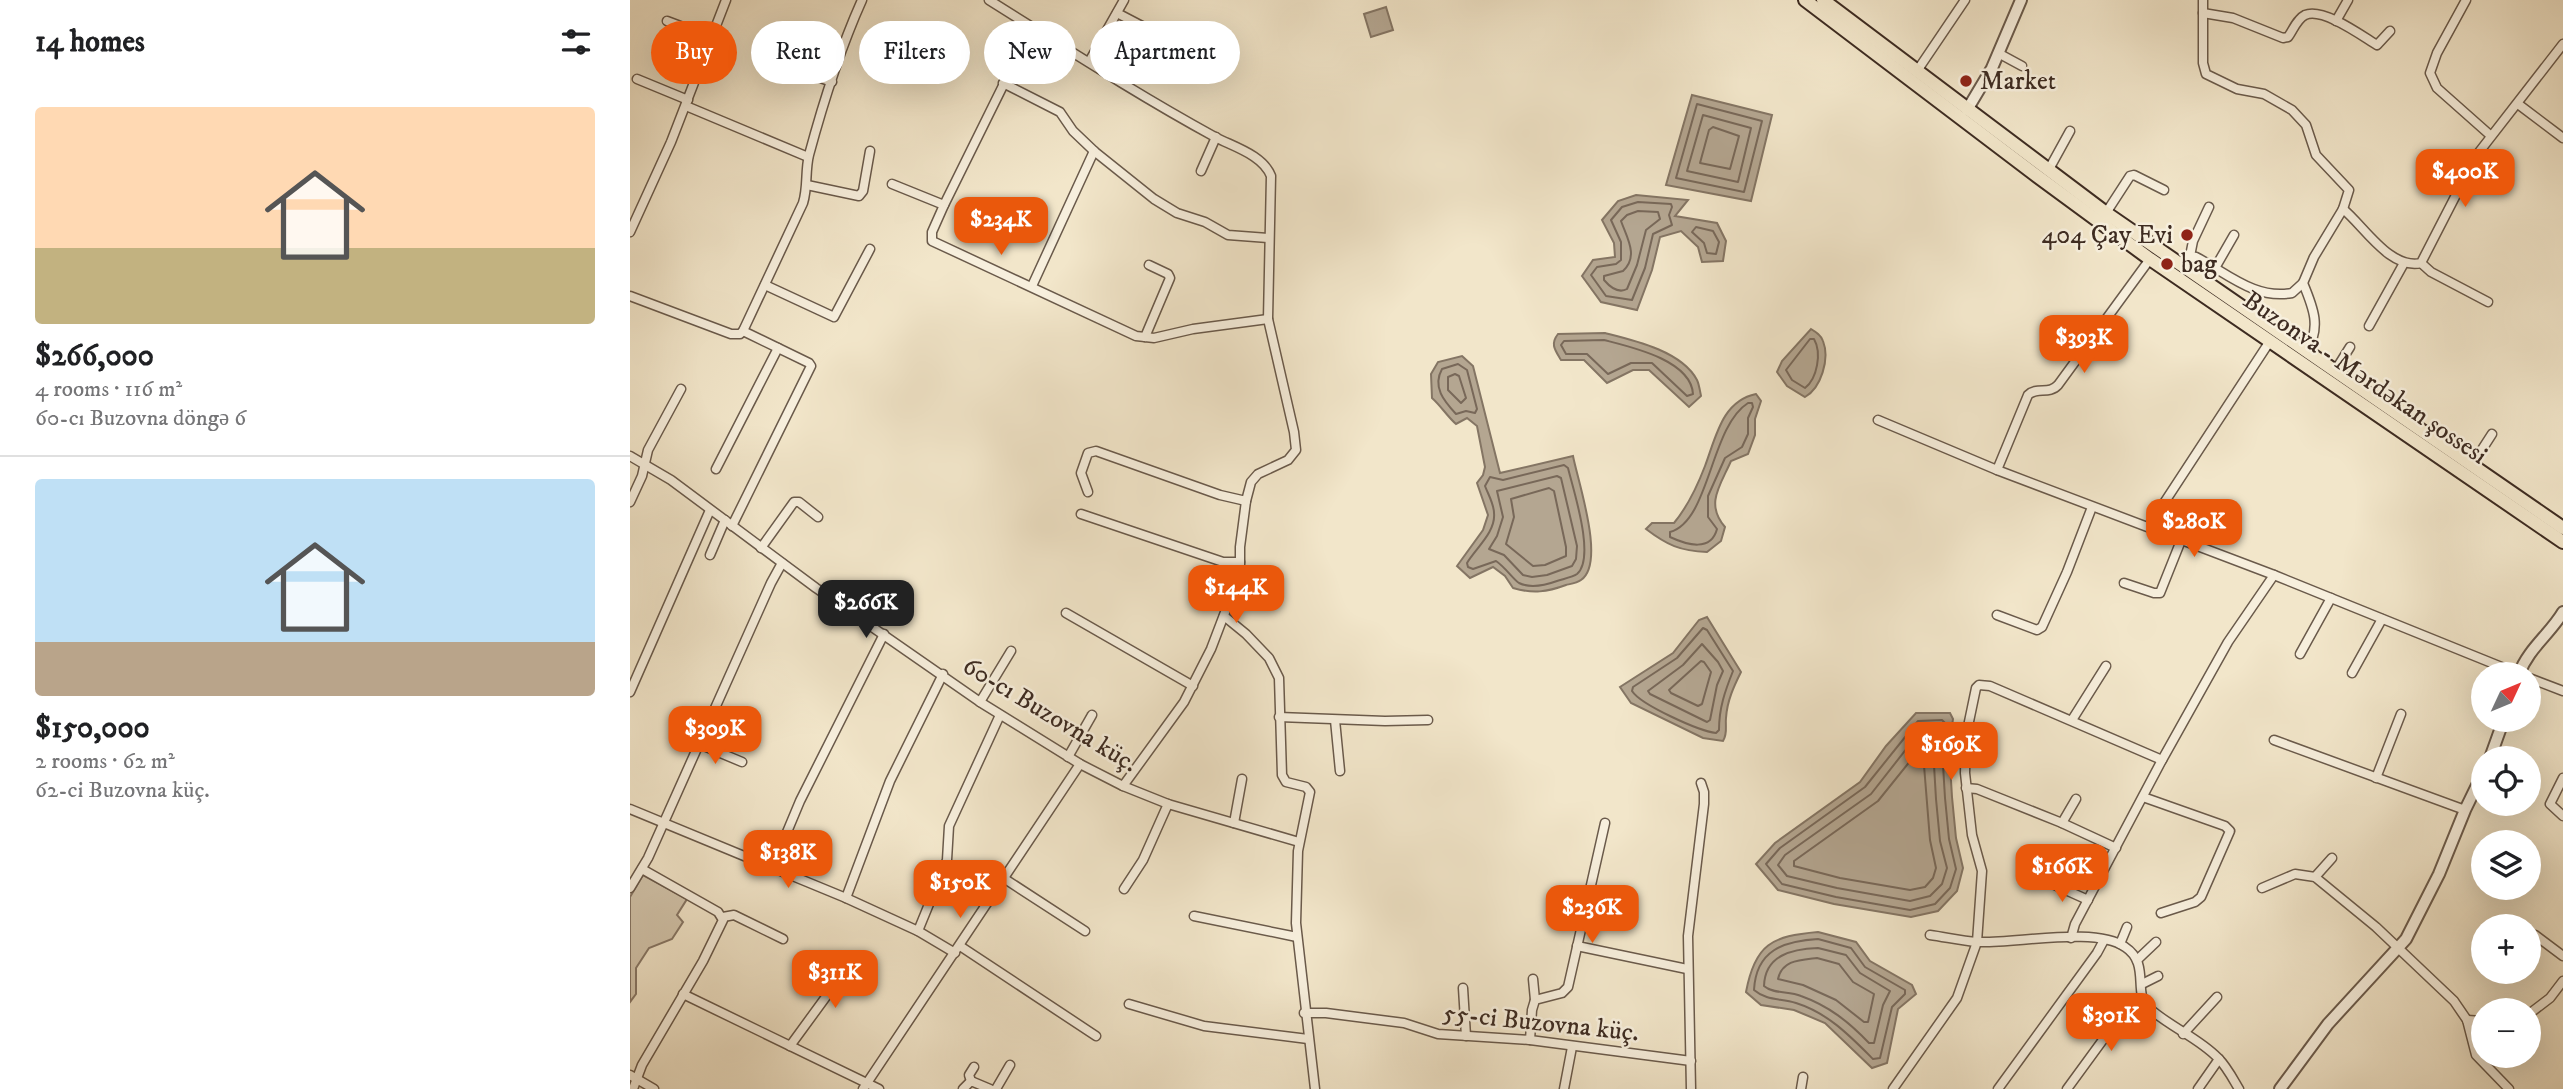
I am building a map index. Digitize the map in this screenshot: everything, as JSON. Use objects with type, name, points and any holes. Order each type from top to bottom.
[{"type":"main road","name":"Buzonva - Mərdəkan şossesi","points":[[1805,0],[2150,259],[2563,542]]},
{"type":"main road","points":[[1823,0],[2106,213],[2186,262],[2306,352],[2563,528]]},
{"type":"street","points":[[718,21],[726,0]]},
{"type":"street","points":[[845,43],[862,0]]},
{"type":"street","points":[[989,0],[1022,21]]},
{"type":"street","points":[[1089,62],[1124,0]]},
{"type":"street","points":[[1917,71],[1965,0]]},
{"type":"street","points":[[1967,110],[1984,85],[2021,0]]},
{"type":"street","points":[[2186,262],[2196,257],[2248,287],[2269,294],[2292,293],[2303,283],[2314,257],[2343,209],[2349,190],[2315,155],[2306,125],[2299,116],[2264,94],[2237,89],[2206,74],[2203,63],[2203,0]]},
{"type":"street","points":[[2336,21],[2348,0]]},
{"type":"street","points":[[2466,0],[2437,53],[2430,73],[2437,88],[2490,135]]},
{"type":"street","points":[[1117,13],[1132,21]]},
{"type":"street","points":[[2203,13],[2233,18],[2283,38],[2288,37],[2307,14],[2319,14],[2336,21],[2377,45],[2390,31]]},
{"type":"street","points":[[2421,263],[2468,168],[2490,135],[2518,104],[2563,44]]},
{"type":"street","points":[[1998,53],[2022,66]]},
{"type":"street","points":[[1076,54],[1256,158],[1269,171],[1272,191],[1268,238],[1268,319],[1296,450],[1288,460],[1254,478],[1246,500],[1239,552],[1239,578],[1224,616],[1193,687],[1168,727],[1123,786]]},
{"type":"street","points":[[637,79],[808,158]]},
{"type":"street","points":[[630,232],[694,84]]},
{"type":"street","points":[[630,296],[731,334],[740,334],[743,331],[797,217],[807,185],[808,158],[831,84]]},
{"type":"street","points":[[1003,84],[944,205],[932,232],[932,241],[1128,333],[1145,337],[1268,319]]},
{"type":"street","points":[[1005,84],[1060,111],[1073,131],[1094,151],[1154,199],[1177,213],[1205,222],[1228,234],[1268,238]]},
{"type":"street","points":[[2518,104],[2563,138]]},
{"type":"street","points":[[2048,171],[2070,131]]},
{"type":"street","points":[[1201,171],[1216,137]]},
{"type":"street","points":[[807,185],[859,196],[863,191],[870,151]]},
{"type":"street","points":[[1032,286],[1094,151]]},
{"type":"street","points":[[2106,213],[2130,176],[2134,175],[2164,190]]},
{"type":"street","points":[[892,184],[944,205]]},
{"type":"street","points":[[2186,262],[2209,206]]},
{"type":"street","points":[[2343,209],[2375,242],[2404,263],[2421,263],[2431,272],[2488,302]]},
{"type":"street","points":[[2215,268],[2234,235]]},
{"type":"street","points":[[765,285],[834,317],[870,249]]},
{"type":"street","points":[[1997,470],[2028,395],[2035,390],[2050,391],[2058,385],[2150,259]]},
{"type":"street","points":[[2370,326],[2404,263]]},
{"type":"street","points":[[1145,337],[1170,278],[1168,274],[1149,265]]},
{"type":"street","points":[[2303,283],[2311,303],[2316,330],[2314,340],[2306,352]]},
{"type":"street","points":[[710,555],[811,370],[809,363],[743,331]]},
{"type":"street","points":[[2149,526],[2270,341]]},
{"type":"street","points":[[2334,371],[2350,347]]},
{"type":"street","points":[[716,469],[778,348]]},
{"type":"street","points":[[630,502],[642,476],[648,450],[681,389]]},
{"type":"street","points":[[1878,420],[1997,470],[2182,538],[2489,662]]},
{"type":"street","points":[[2472,465],[2492,434]]},
{"type":"street","points":[[1088,492],[1081,473],[1088,453],[1096,451],[1220,495],[1246,500]]},
{"type":"street","name":"60-cı Buzovna küç.","points":[[630,456],[981,702],[1080,764],[1123,786],[1168,804],[1299,842]]},
{"type":"street","points":[[761,548],[794,502],[799,502],[818,517]]},
{"type":"street","points":[[1997,615],[2037,630],[2042,627],[2092,507]]},
{"type":"street","points":[[630,692],[710,510]]},
{"type":"street","points":[[1080,514],[1223,562],[1240,562]]},
{"type":"street","points":[[2124,583],[2160,593],[2182,538]]},
{"type":"street","points":[[630,888],[664,823],[782,563]]},
{"type":"street","points":[[2071,938],[2075,924],[2162,760],[2236,629],[2274,575]]},
{"type":"street","points":[[2300,654],[2331,598]]},
{"type":"street","points":[[2525,662],[2563,612]]},
{"type":"street","points":[[1066,613],[1193,687]]},
{"type":"street","points":[[1224,616],[1246,634],[1275,668],[1280,688],[1283,778],[1289,784],[1306,787],[1310,792],[1297,863],[1297,937],[1315,1089]]},
{"type":"street","points":[[2352,673],[2382,619]]},
{"type":"street","points":[[772,868],[800,801],[884,634]]},
{"type":"street","points":[[981,702],[1011,651]]},
{"type":"street","points":[[2072,720],[2106,666]]},
{"type":"street","points":[[846,898],[890,780],[943,674]]},
{"type":"street","points":[[2541,683],[2563,691]]},
{"type":"street","points":[[1893,1089],[1957,998],[1977,942],[1982,871],[1972,835],[1966,788],[1966,736],[1975,691],[1979,685],[1990,686],[2162,760]]},
{"type":"street","points":[[918,931],[947,860],[949,826],[1000,715]]},
{"type":"street","points":[[1068,757],[1092,715]]},
{"type":"street","points":[[2376,778],[2401,715]]},
{"type":"street","points":[[1279,717],[1427,720]]},
{"type":"street","points":[[1335,720],[1340,771]]},
{"type":"street","points":[[2274,740],[2465,810]]},
{"type":"street","points":[[699,744],[742,762]]},
{"type":"street","points":[[865,1086],[1080,764]]},
{"type":"street","points":[[2563,778],[2550,804],[2563,816]]},
{"type":"street","points":[[1234,823],[1242,779]]},
{"type":"street","points":[[1690,1089],[1687,969],[1690,910],[1704,804],[1701,783]]},
{"type":"street","points":[[1966,788],[1977,789],[2116,848]]},
{"type":"street","points":[[2143,797],[2225,826],[2230,831],[2201,897],[2195,902],[2161,913]]},
{"type":"street","points":[[2280,1089],[2328,1024],[2398,950],[2410,933],[2439,874],[2471,798]]},
{"type":"street","points":[[2062,823],[2076,799]]},
{"type":"street","points":[[1124,889],[1143,860],[1168,804]]},
{"type":"street","points":[[630,809],[846,898],[958,949],[1096,1037]]},
{"type":"street","points":[[1535,1000],[1566,991],[1605,823]]},
{"type":"street","points":[[2315,877],[2332,858]]},
{"type":"street","points":[[642,869],[723,917],[734,915],[783,939]]},
{"type":"street","points":[[2262,888],[2295,874],[2315,877],[2376,927],[2454,1001],[2467,1020],[2476,1055],[2509,1089]]},
{"type":"street","points":[[1005,879],[1085,931]]},
{"type":"street","points":[[2048,882],[2088,900]]},
{"type":"street","points":[[1194,916],[1297,937]]},
{"type":"street","points":[[634,1089],[633,1077],[721,928],[723,917]]},
{"type":"street","points":[[2120,944],[2127,928]]},
{"type":"street","points":[[1930,934],[1977,942],[2071,938],[2104,940],[2120,944],[2130,951],[2137,960],[2142,985],[2140,997],[2124,1011],[2067,1089]]},
{"type":"street","points":[[1998,1089],[2104,940]]},
{"type":"street","points":[[2541,940],[2563,956]]},
{"type":"street","points":[[2137,960],[2156,943]]},
{"type":"street","points":[[1577,946],[1687,969]]},
{"type":"street","points":[[790,1046],[855,957]]},
{"type":"street","points":[[2142,985],[2158,976]]},
{"type":"street","points":[[1530,1040],[1531,1010],[1535,1000],[1533,979]]},
{"type":"street","points":[[2541,1005],[2563,981]]},
{"type":"street","points":[[1463,988],[1466,1036]]},
{"type":"street","points":[[683,994],[865,1086],[879,1089]]},
{"type":"street","points":[[2140,997],[2148,1008],[2219,1059],[2239,1089]]},
{"type":"street","points":[[2183,1034],[2217,997]]},
{"type":"street","points":[[1129,1004],[1204,1026],[1308,1039]]},
{"type":"street","name":"55-ci Buzovna küç.","points":[[1304,1013],[1326,1013],[1404,1023],[1432,1033],[1530,1040],[1691,1061]]},
{"type":"street","points":[[2467,1020],[2471,1020]]},
{"type":"street","points":[[1564,1089],[1572,1047]]},
{"type":"street","points":[[2198,1089],[2219,1059]]},
{"type":"street","points":[[996,1089],[1010,1065]]},
{"type":"street","points":[[971,1081],[970,1075],[974,1067]]},
{"type":"street","points":[[633,1077],[654,1089]]},
{"type":"street","points":[[1801,1089],[1803,1077]]},
{"type":"street","points":[[963,1089],[971,1081]]},
{"type":"street","points":[[971,1081],[990,1089]]},
{"type":"shaded area","points":[[643,875],[687,899],[677,915],[683,922],[672,939],[649,948],[636,968],[636,994],[630,1002],[630,897]]},
{"type":"water","points":[[1386,7],[1393,30],[1371,37],[1364,14]]},
{"type":"water","points":[[1692,95],[1772,115],[1751,201],[1666,185]]},
{"type":"water","points":[[1636,195],[1688,200],[1675,216],[1717,223],[1726,241],[1723,261],[1702,262],[1698,247],[1681,231],[1660,237],[1652,270],[1637,310],[1601,302],[1582,276],[1593,260],[1615,257],[1614,243],[1602,220],[1618,201]]},
{"type":"water","points":[[1811,329],[1822,339],[1825,364],[1816,387],[1805,397],[1787,386],[1777,372],[1782,361]]},
{"type":"water","points":[[1605,333],[1656,348],[1680,361],[1697,380],[1701,396],[1689,407],[1649,370],[1633,370],[1607,383],[1584,360],[1561,360],[1554,347],[1558,334]]},
{"type":"water","points":[[1462,356],[1473,366],[1500,473],[1573,456],[1591,540],[1588,571],[1581,580],[1534,592],[1513,588],[1505,576],[1493,567],[1470,578],[1457,566],[1483,530],[1488,515],[1477,483],[1485,467],[1477,426],[1467,418],[1456,424],[1432,398],[1431,374],[1438,362]]},
{"type":"water","points":[[1756,394],[1761,401],[1755,419],[1755,435],[1748,454],[1731,461],[1716,495],[1716,510],[1725,527],[1721,541],[1707,552],[1681,549],[1646,529],[1652,523],[1674,523],[1695,489],[1717,432],[1728,412],[1744,398]]},
{"type":"water","points":[[1707,617],[1741,672],[1728,706],[1723,741],[1703,738],[1631,703],[1620,687],[1673,653],[1699,620]]},
{"type":"water","points":[[1916,713],[1950,713],[1953,719],[1949,747],[1952,797],[1956,838],[1963,868],[1957,891],[1938,911],[1911,917],[1834,904],[1778,890],[1756,864],[1775,843],[1860,782],[1886,746]]},
{"type":"water","points":[[1818,932],[1856,942],[1870,961],[1912,985],[1916,994],[1898,1009],[1887,1063],[1872,1068],[1825,1023],[1794,1010],[1761,1005],[1746,992],[1755,963],[1768,945],[1789,936]]},
{"type":"place","name":"Market","points":[[1966,81]]},
{"type":"place","name":"404 Çay Evi","points":[[2187,235]]},
{"type":"place","name":"bag","points":[[2167,264]]}]
